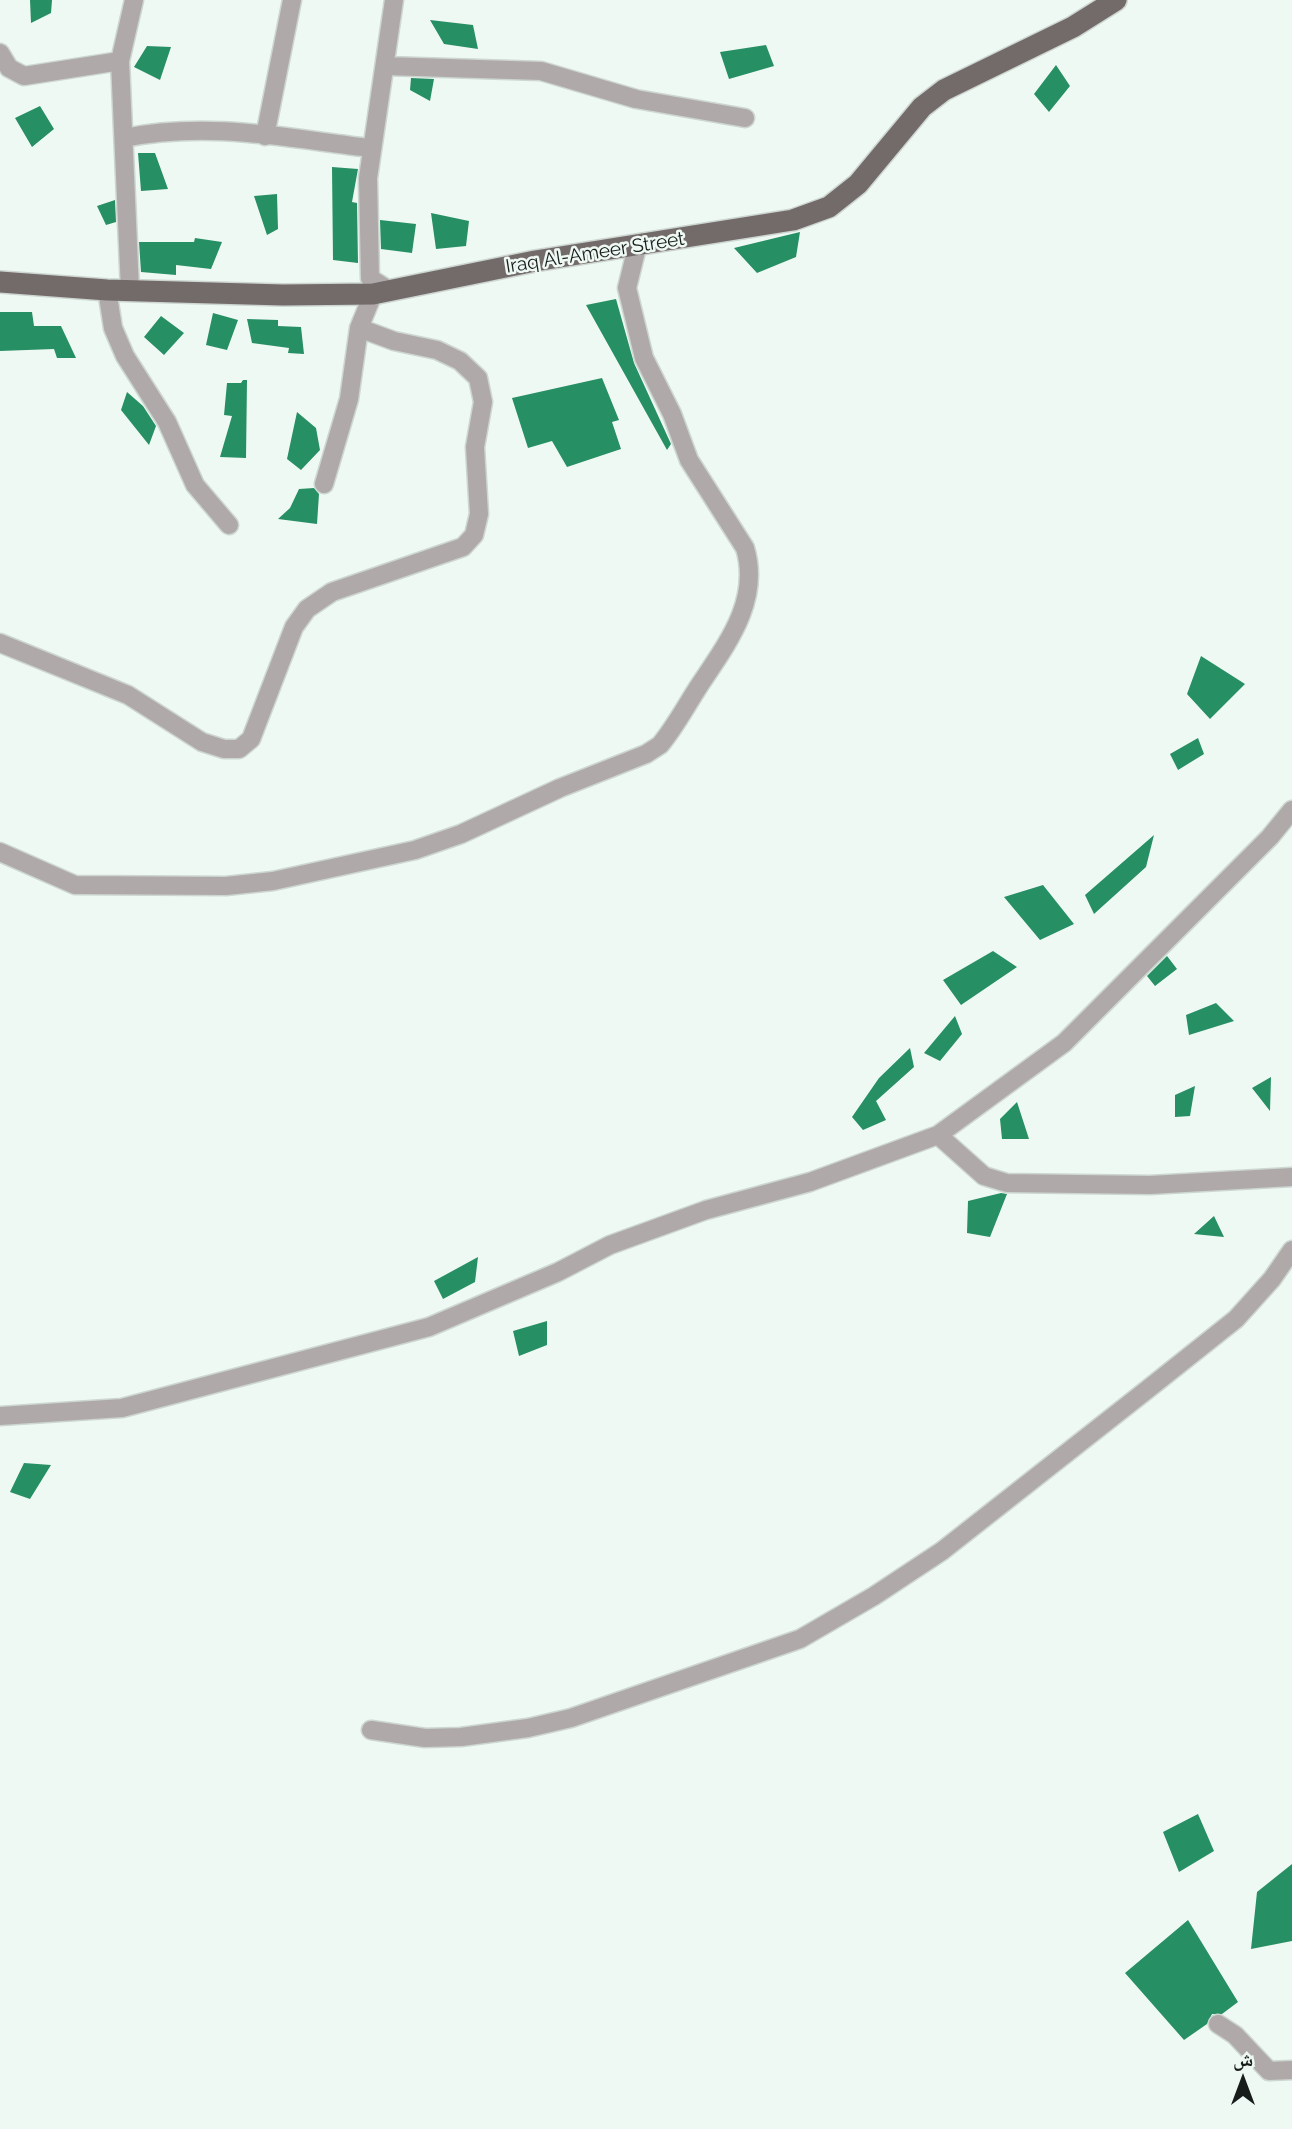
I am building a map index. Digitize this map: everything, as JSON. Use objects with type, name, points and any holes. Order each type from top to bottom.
[{"type":"main road","name":"Iraq Al-Ameer Street","points":[[0,282],[107,290],[284,295],[382,293],[535,261],[763,227],[830,207],[858,184],[922,107],[944,90],[1073,27],[1116,0]]},
{"type":"street","points":[[130,290],[120,61],[134,0]]},
{"type":"street","points":[[265,136],[292,0]]},
{"type":"street","points":[[324,484],[349,399],[359,328],[382,293],[370,278],[367,200],[370,148],[386,65],[394,0]]},
{"type":"street","points":[[0,53],[9,68],[24,76],[120,61]]},
{"type":"street","points":[[386,65],[541,71],[636,99],[745,118]]},
{"type":"street","points":[[124,138],[187,129],[370,148]]},
{"type":"street","points":[[0,852],[75,885],[226,886],[262,883],[415,850],[495,821],[560,788],[646,754],[660,745],[732,638],[744,608],[750,564],[745,548],[689,460],[672,414],[644,358],[627,288],[637,247]]},
{"type":"street","points":[[107,290],[118,343],[167,422],[195,485],[229,525]]},
{"type":"street","points":[[0,643],[128,695],[202,742],[224,749],[239,749],[251,739],[294,627],[307,609],[331,592],[463,547],[474,535],[479,514],[475,447],[483,402],[478,378],[460,360],[437,350],[394,341],[359,328]]},
{"type":"street","points":[[0,1416],[122,1408],[429,1327],[558,1272],[610,1245],[706,1210],[810,1182],[938,1135],[1064,1043],[1270,837],[1292,810]]},
{"type":"street","points":[[938,1135],[984,1176],[1007,1183],[1150,1185],[1292,1177]]},
{"type":"street","points":[[371,1730],[425,1738],[461,1737],[528,1728],[571,1718],[800,1639],[874,1596],[942,1551],[1236,1320],[1272,1279],[1292,1250]]},
{"type":"street","points":[[1218,2024],[1235,2035],[1269,2071],[1292,2070]]},
{"type":"building","points":[[30,0],[52,0],[51,13],[31,23]]},
{"type":"building","points":[[430,20],[473,25],[478,49],[444,44]]},
{"type":"building","points":[[766,45],[774,66],[729,79],[720,52]]},
{"type":"building","points":[[147,46],[171,47],[160,80],[134,67]]},
{"type":"building","points":[[1056,65],[1070,86],[1049,112],[1034,94]]},
{"type":"building","points":[[411,78],[434,79],[430,101],[410,90]]},
{"type":"building","points":[[40,106],[54,129],[32,147],[15,118]]},
{"type":"building","points":[[138,153],[155,153],[168,189],[141,191]]},
{"type":"building","points":[[332,167],[358,169],[352,202],[357,203],[358,263],[333,260]]},
{"type":"building","points":[[277,194],[278,229],[267,235],[254,196]]},
{"type":"building","points":[[115,200],[116,222],[106,225],[97,206]]},
{"type":"building","points":[[431,213],[469,221],[466,246],[436,249]]},
{"type":"building","points":[[380,220],[416,224],[412,253],[381,249]]},
{"type":"building","points":[[800,232],[796,257],[757,273],[734,248]]},
{"type":"building","points":[[195,238],[222,242],[211,269],[176,265],[176,275],[141,272],[139,242],[194,242]]},
{"type":"building","points":[[616,299],[634,363],[671,444],[667,450],[586,305]]},
{"type":"building","points":[[0,312],[32,312],[34,326],[61,326],[76,358],[57,358],[54,349],[0,351]]},
{"type":"building","points":[[213,313],[238,320],[227,350],[206,345]]},
{"type":"building","points":[[161,316],[184,333],[164,355],[144,337]]},
{"type":"building","points":[[247,319],[278,320],[278,326],[301,327],[304,354],[288,353],[289,348],[252,343]]},
{"type":"building","points":[[602,378],[619,420],[612,422],[621,449],[567,467],[552,441],[528,448],[512,398]]},
{"type":"building","points":[[247,380],[246,458],[220,457],[232,416],[224,415],[227,383],[241,383]]},
{"type":"building","points":[[127,392],[143,406],[156,426],[149,445],[121,410]]},
{"type":"building","points":[[297,412],[316,428],[320,450],[301,470],[287,459]]},
{"type":"building","points":[[314,488],[319,494],[317,524],[278,519],[290,508],[299,489]]},
{"type":"building","points":[[1201,656],[1245,684],[1210,719],[1187,694]]},
{"type":"building","points":[[1198,738],[1204,754],[1178,770],[1170,754]]},
{"type":"building","points":[[1154,835],[1146,867],[1094,914],[1085,895]]},
{"type":"building","points":[[1043,885],[1074,924],[1040,940],[1004,897]]},
{"type":"building","points":[[993,951],[1017,967],[961,1005],[943,980]]},
{"type":"building","points":[[1167,956],[1177,969],[1155,986],[1147,976]]},
{"type":"building","points":[[1216,1003],[1234,1021],[1189,1035],[1186,1015]]},
{"type":"building","points":[[955,1016],[962,1034],[940,1061],[924,1053]]},
{"type":"building","points":[[910,1048],[914,1067],[876,1101],[886,1120],[863,1130],[852,1117],[879,1078]]},
{"type":"building","points":[[1271,1077],[1270,1111],[1252,1088]]},
{"type":"building","points":[[1195,1086],[1190,1116],[1175,1117],[1175,1095]]},
{"type":"building","points":[[1017,1102],[1029,1139],[1002,1139],[1000,1119]]},
{"type":"building","points":[[1007,1194],[990,1237],[967,1233],[968,1201]]},
{"type":"building","points":[[1214,1216],[1224,1237],[1194,1234]]},
{"type":"building","points":[[478,1257],[475,1282],[443,1299],[434,1281]]},
{"type":"building","points":[[547,1321],[547,1345],[519,1356],[513,1331]]},
{"type":"building","points":[[24,1463],[51,1465],[30,1499],[10,1492]]},
{"type":"building","points":[[1198,1814],[1214,1851],[1179,1872],[1163,1832]]},
{"type":"building","points":[[1292,1864],[1292,1941],[1251,1949],[1257,1892]]},
{"type":"building","points":[[1188,1920],[1238,2002],[1222,2014],[1212,2014],[1207,2024],[1184,2040],[1125,1973]]}]
